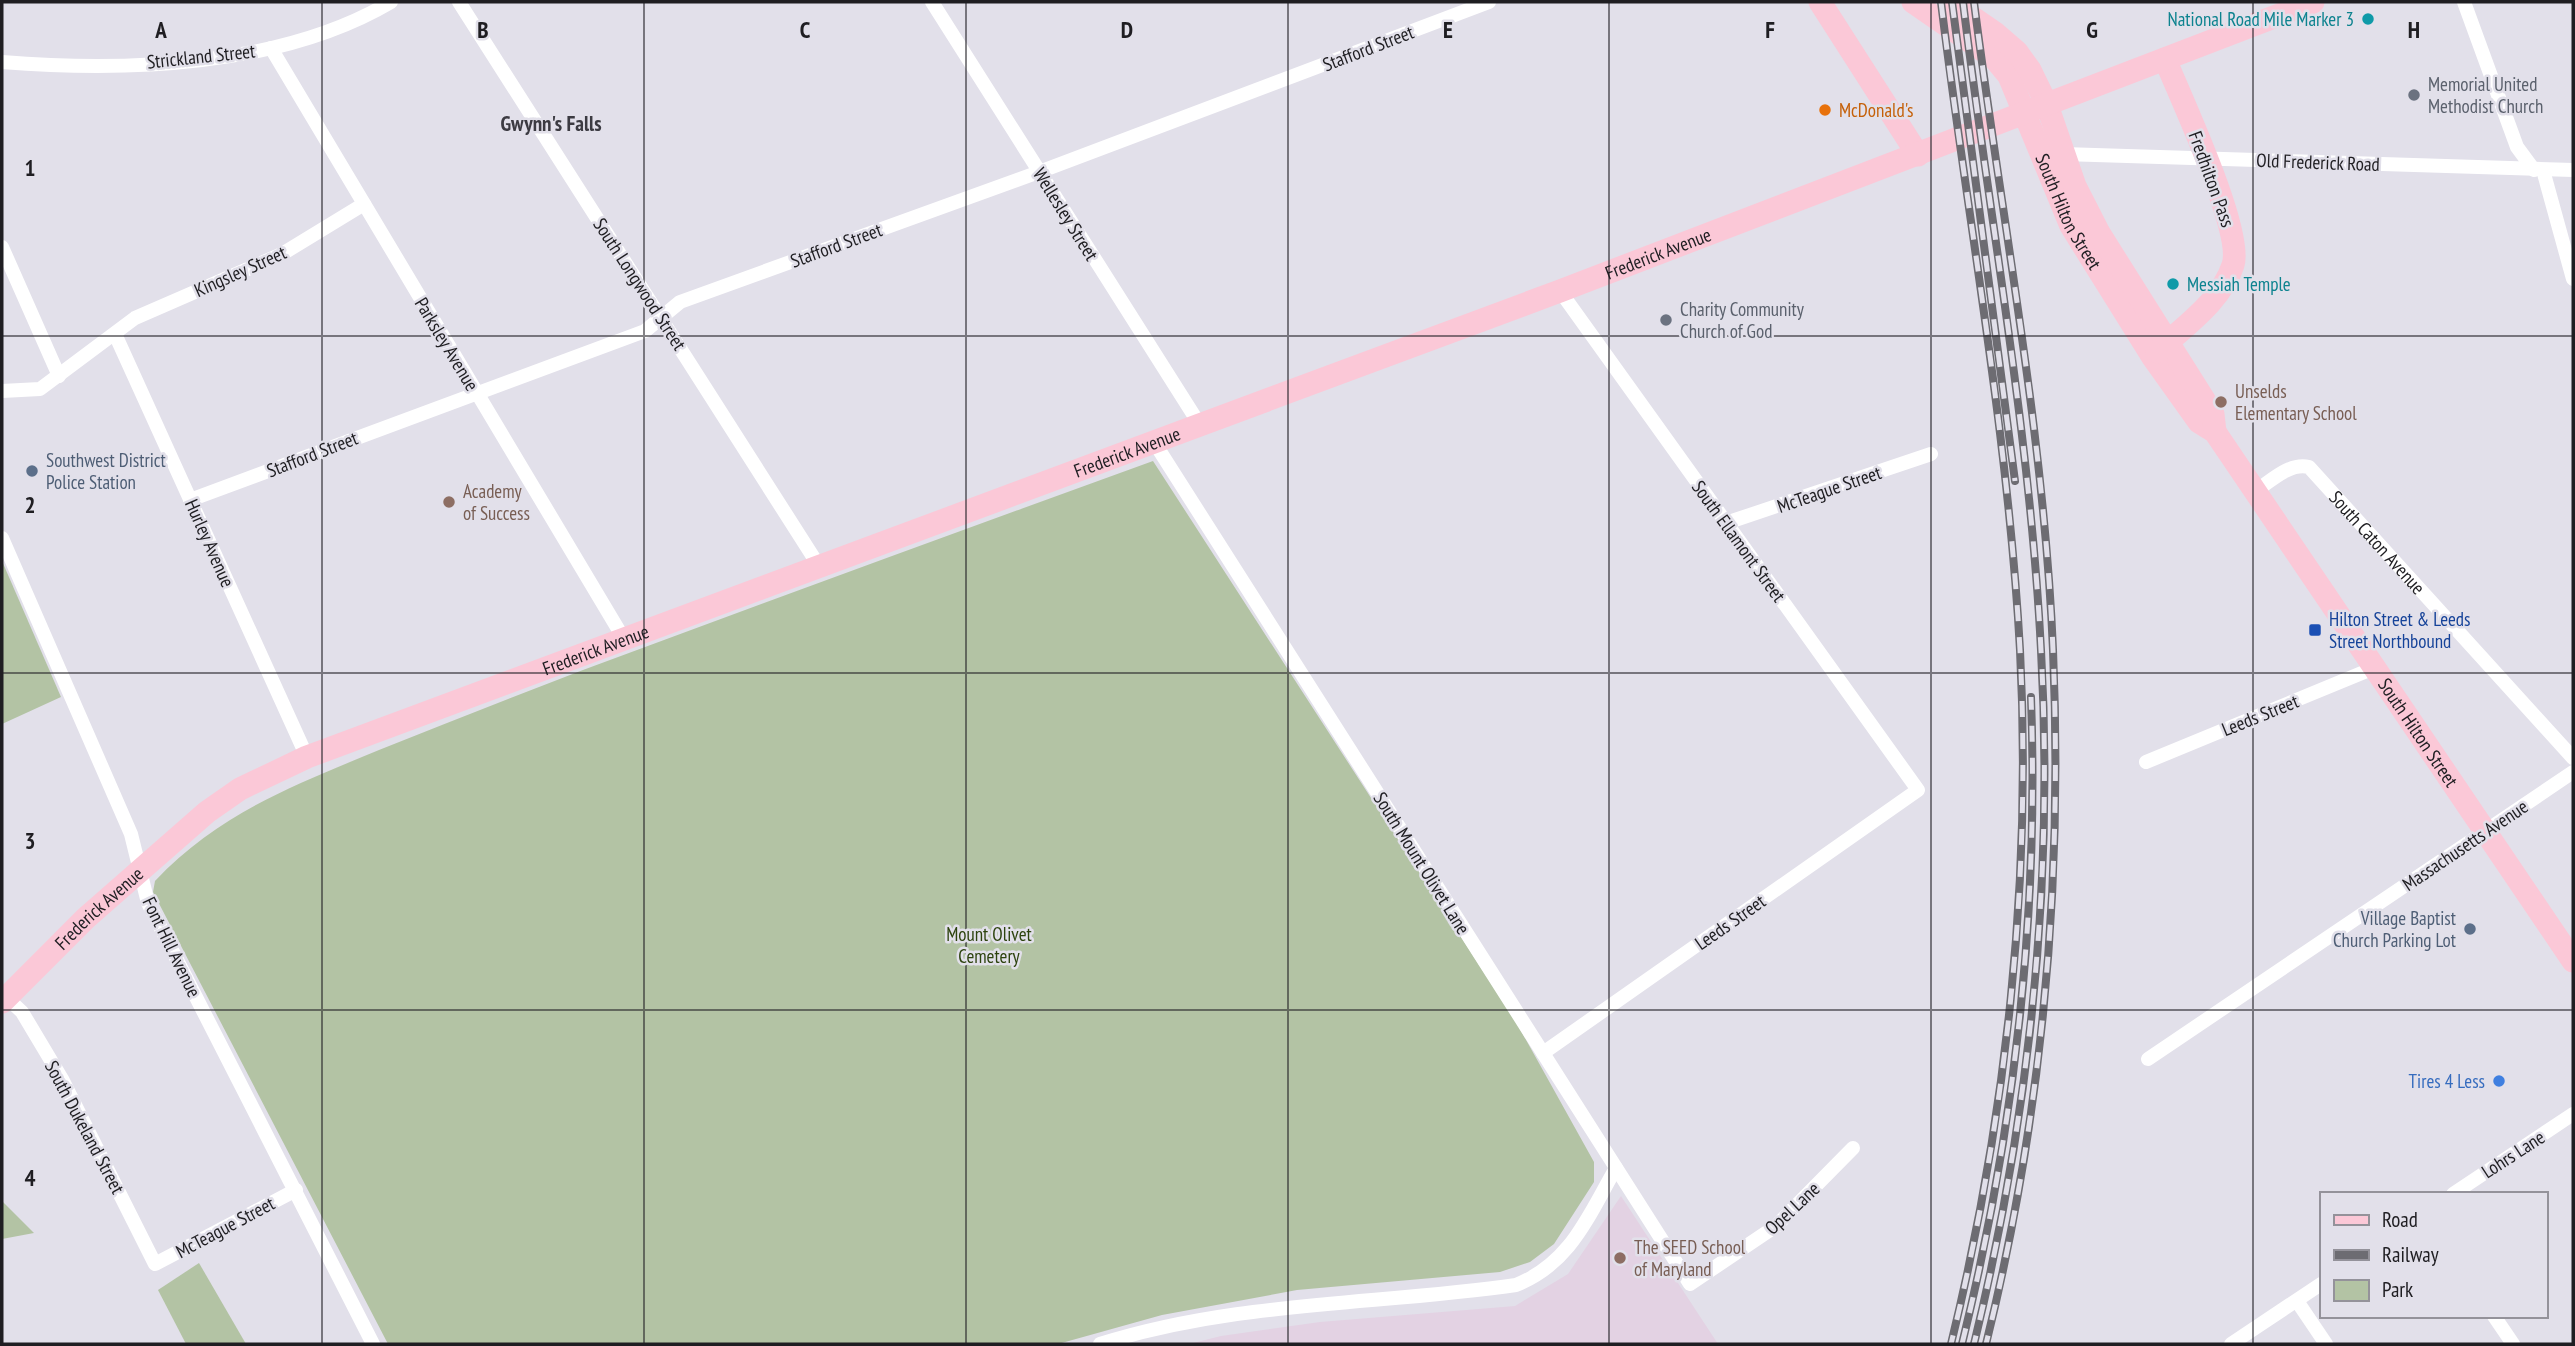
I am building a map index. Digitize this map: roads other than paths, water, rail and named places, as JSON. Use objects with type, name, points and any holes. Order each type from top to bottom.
[{"type":"main road","points":[[1820,2],[1927,152]]},
{"type":"main road","name":"South Hilton Street","points":[[1913,2],[1994,58],[2008,76],[2071,226],[2160,349],[2213,414],[2215,432],[2254,492],[2573,961]]},
{"type":"main road","name":"South Hilton Street","points":[[1950,2],[1996,33],[2017,52],[2030,70],[2047,105],[2063,154],[2099,233],[2160,349]]},
{"type":"main road","name":"Frederick Avenue","points":[[4,999],[138,870],[197,820],[229,797],[307,757],[1560,291],[2313,2]]},
{"type":"main road","name":"Fredhilton Pass","points":[[2160,349],[2211,302],[2234,262],[2228,219],[2165,59]]},
{"type":"street","name":"Strickland Street","points":[[2,62],[109,65],[198,59],[271,48],[334,31],[391,2]]},
{"type":"street","name":"South Longwood Street","points":[[459,2],[819,566]]},
{"type":"street","name":"Wellesley Street","points":[[932,2],[1200,425]]},
{"type":"street","name":"Stafford Street","points":[[190,500],[645,331],[680,302],[1039,172],[1489,2]]},
{"type":"street","points":[[2464,2],[2517,147],[2539,170],[2573,279]]},
{"type":"street","name":"Parksley Avenue","points":[[271,48],[624,639]]},
{"type":"street","name":"Old Frederick Road","points":[[2063,154],[2573,170]]},
{"type":"street","name":"Kingsley Street","points":[[115,334],[135,318],[156,307],[282,254],[364,204]]},
{"type":"street","points":[[2,247],[59,376]]},
{"type":"street","name":"South Ellamont Street","points":[[1560,291],[1918,790]]},
{"type":"street","points":[[2,391],[40,389],[115,334]]},
{"type":"street","name":"Hurley Avenue","points":[[115,334],[307,757]]},
{"type":"street","name":"South Mount Olivet Lane","points":[[1154,442],[1690,1284]]},
{"type":"street","name":"McTeague Street","points":[[1726,523],[1931,454]]},
{"type":"street","name":"South Caton Avenue","points":[[2254,492],[2289,469],[2300,465],[2309,467],[2573,758]]},
{"type":"street","name":"Font Hill Avenue","points":[[2,538],[131,834],[148,903],[373,1344]]},
{"type":"street","name":"Leeds Street","points":[[2146,762],[2374,668]]},
{"type":"street","name":"Massachusetts Avenue","points":[[2148,1059],[2573,772]]},
{"type":"street","name":"Leeds Street","points":[[1543,1053],[1918,790]]},
{"type":"street","name":"South Dukeland Street","points":[[4,999],[22,1012],[62,1079],[155,1264]]},
{"type":"street","name":"Lohrs Lane","points":[[2456,1192],[2573,1114]]},
{"type":"street","name":"Opel Lane","points":[[1690,1284],[1776,1226],[1853,1148]]},
{"type":"street","points":[[1100,1344],[1167,1327],[1294,1305],[1516,1285],[1536,1277],[1564,1254],[1616,1168]]},
{"type":"street","name":"McTeague Street","points":[[155,1264],[296,1190]]},
{"type":"street","points":[[2231,1344],[2320,1285]]},
{"type":"street","points":[[2297,1301],[2326,1344]]},
{"type":"street","points":[[2495,1318],[2513,1344]]},
{"type":"railway","points":[[1941,2],[1997,406],[2014,568],[2023,737],[2022,825],[2011,1000],[1987,1173],[1951,1344]]},
{"type":"railway","points":[[1952,2],[2015,481]]},
{"type":"railway","points":[[1963,2],[2028,487],[2036,568],[2044,737],[2040,912],[2023,1086],[2010,1173],[1974,1344]]},
{"type":"railway","points":[[1974,2],[2041,487],[2053,650],[2055,737],[2055,825],[2044,1000],[2022,1173],[1986,1344]]},
{"type":"railway","points":[[1962,1344],[1996,1184],[2019,1023],[2031,860],[2031,697]]},
{"type":"place","name":"National Road Mile Marker 3","points":[[2368,19]]},
{"type":"place","name":"Memorial United Methodist Church","points":[[2414,95]]},
{"type":"place","name":"McDonald's","points":[[1825,110]]},
{"type":"place","name":"Messiah Temple","points":[[2173,284]]},
{"type":"place","name":"Charity Community Church of God","points":[[1666,320]]},
{"type":"place","name":"Unselds Elementary School","points":[[2221,402]]},
{"type":"place","name":"Southwest District Police Station","points":[[32,471]]},
{"type":"place","name":"Academy of Success","points":[[449,502]]},
{"type":"place","name":"Hilton Street & Leeds Street Northbound","points":[[2315,630]]},
{"type":"place","name":"Village Baptist Church Parking Lot","points":[[2470,929]]},
{"type":"place","name":"Tires 4 Less","points":[[2499,1081]]},
{"type":"place","name":"The SEED School of Maryland","points":[[1620,1258]]},
{"type":"district","name":"Gwynn's Falls","points":[[551,124]]},
{"type":"park label","name":"Mount Olivet Cemetery","points":[[989,945]]}]
